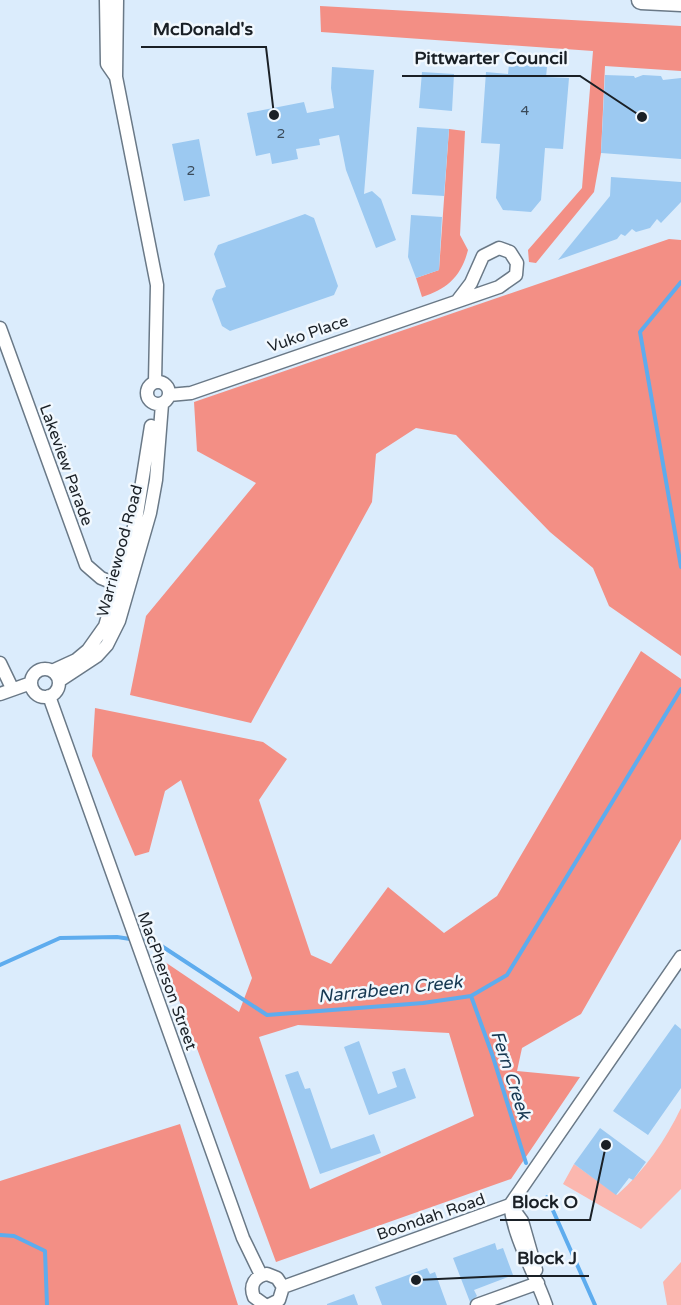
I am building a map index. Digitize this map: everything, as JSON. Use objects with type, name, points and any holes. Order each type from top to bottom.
[{"type":"highway","points":[[641,0],[681,2]]},
{"type":"street","points":[[106,0],[107,64],[116,77]]},
{"type":"street","points":[[117,0],[116,77],[156,285],[155,382],[165,385],[161,401]]},
{"type":"street","name":"Vuko Place","points":[[161,401],[191,393],[458,300],[474,297],[512,280],[518,268],[510,252],[498,248],[483,256],[471,283],[458,300]]},
{"type":"street","name":"Lakeview Parade","points":[[0,328],[86,565],[100,578],[123,588]]},
{"type":"street","name":"Warriewood Road","points":[[56,676],[93,645],[123,588],[161,401],[146,392],[155,382]]},
{"type":"street","points":[[0,663],[12,688]]},
{"type":"street","points":[[44,669],[56,676],[57,690],[49,696],[37,694],[32,683],[37,672],[44,669]]},
{"type":"street","points":[[0,694],[32,683]]},
{"type":"street","name":"MacPherson Street","points":[[49,696],[243,1238],[261,1275]]},
{"type":"street","name":"Boondah Road","points":[[283,1287],[510,1205],[681,957]]},
{"type":"street","points":[[510,1205],[513,1224],[546,1305]]},
{"type":"street","points":[[261,1275],[272,1275],[283,1287],[282,1296],[269,1305],[257,1301],[252,1292],[254,1282],[261,1275]]},
{"type":"street","points":[[477,1305],[538,1283]]},
{"type":"shaded area","points":[[320,6],[681,26],[681,71],[605,66],[601,153],[594,192],[536,263],[529,262],[528,250],[582,188],[593,51],[321,32]]},
{"type":"shaded area","points":[[449,129],[465,131],[460,235],[468,250],[461,268],[452,281],[439,290],[422,297],[416,278],[439,270]]},
{"type":"shaded area","points":[[669,239],[681,240],[681,656],[609,606],[593,568],[550,532],[456,435],[416,428],[376,454],[372,502],[251,723],[130,695],[146,616],[256,483],[197,451],[194,402]]},
{"type":"shaded area","points":[[641,651],[681,679],[681,839],[581,1014],[522,1048],[517,1071],[580,1077],[511,1179],[276,1262],[165,962],[239,1012],[252,978],[181,780],[165,791],[149,852],[135,856],[92,756],[95,708],[263,742],[287,759],[259,800],[311,955],[331,964],[388,887],[444,933],[497,896]],"holes":[[[298,1025],[449,1033],[474,1116],[310,1189],[259,1037]]]},
{"type":"shaded area","points":[[681,1108],[681,1189],[641,1229],[563,1184],[574,1164],[617,1195],[637,1176],[654,1154]]},
{"type":"shaded area","points":[[180,1124],[238,1305],[0,1305],[0,1181]]},
{"type":"shaded area","points":[[681,1262],[681,1305],[667,1305],[663,1282]]},
{"type":"building","points":[[509,64],[547,67],[546,77],[569,78],[563,149],[545,148],[541,200],[531,212],[503,210],[496,198],[500,144],[481,143],[486,72],[508,74]]},
{"type":"building","points":[[332,67],[374,70],[364,194],[372,191],[381,199],[396,240],[376,248],[346,170],[339,135],[319,139],[320,145],[296,149],[298,159],[272,164],[270,153],[256,156],[247,113],[304,102],[307,113],[334,108],[331,88]]},
{"type":"building","points":[[422,72],[454,74],[452,111],[419,108]]},
{"type":"building","points":[[605,75],[634,76],[635,78],[643,75],[661,76],[663,80],[681,78],[681,159],[601,153]]},
{"type":"building","points":[[417,127],[449,129],[444,196],[412,194]]},
{"type":"building","points":[[199,139],[210,196],[184,201],[172,144]]},
{"type":"building","points":[[611,177],[681,182],[681,202],[661,223],[657,219],[650,228],[636,232],[632,229],[625,236],[621,234],[617,239],[558,260],[610,196]]},
{"type":"building","points":[[305,214],[314,218],[338,286],[334,295],[230,331],[222,326],[212,299],[216,290],[226,287],[214,254],[218,245]]},
{"type":"building","points":[[411,215],[442,217],[439,270],[416,278],[408,257]]},
{"type":"building","points":[[675,1024],[681,1029],[681,1088],[648,1135],[613,1111]]},
{"type":"building","points":[[359,1041],[378,1094],[397,1087],[392,1072],[405,1068],[416,1098],[369,1115],[344,1047]]},
{"type":"building","points":[[298,1071],[305,1089],[310,1088],[331,1149],[374,1134],[381,1153],[320,1174],[285,1075]]},
{"type":"building","points":[[600,1128],[646,1162],[633,1180],[629,1178],[616,1195],[574,1164]]},
{"type":"building","points":[[495,1243],[497,1250],[503,1248],[513,1275],[474,1290],[477,1296],[470,1302],[453,1258]]},
{"type":"building","points":[[427,1268],[430,1274],[435,1272],[447,1305],[382,1305],[375,1287]]},
{"type":"building","points":[[354,1294],[358,1305],[327,1305],[327,1304]]},
{"type":"waterway","name":"Narrabeen Creek","points":[[681,282],[640,332],[681,567]]},
{"type":"waterway","name":"Narrabeen Creek","points":[[0,965],[60,938],[117,937],[157,943],[267,1015],[423,1003],[471,996],[507,975],[681,689]]},
{"type":"waterway","name":"Fern Creek","points":[[471,996],[492,1054],[526,1163]]},
{"type":"waterway","name":"Fern Creek","points":[[547,1197],[595,1305]]},
{"type":"waterway","name":"Narrabeen Creek","points":[[0,1235],[14,1236],[45,1251],[47,1305]]},
{"type":"place","name":"McDonald's","points":[[274,115]]},
{"type":"place","name":"Pittwarter Council","points":[[642,117]]},
{"type":"place","name":"Block O","points":[[606,1145]]},
{"type":"place","name":"Block J","points":[[416,1280]]}]
